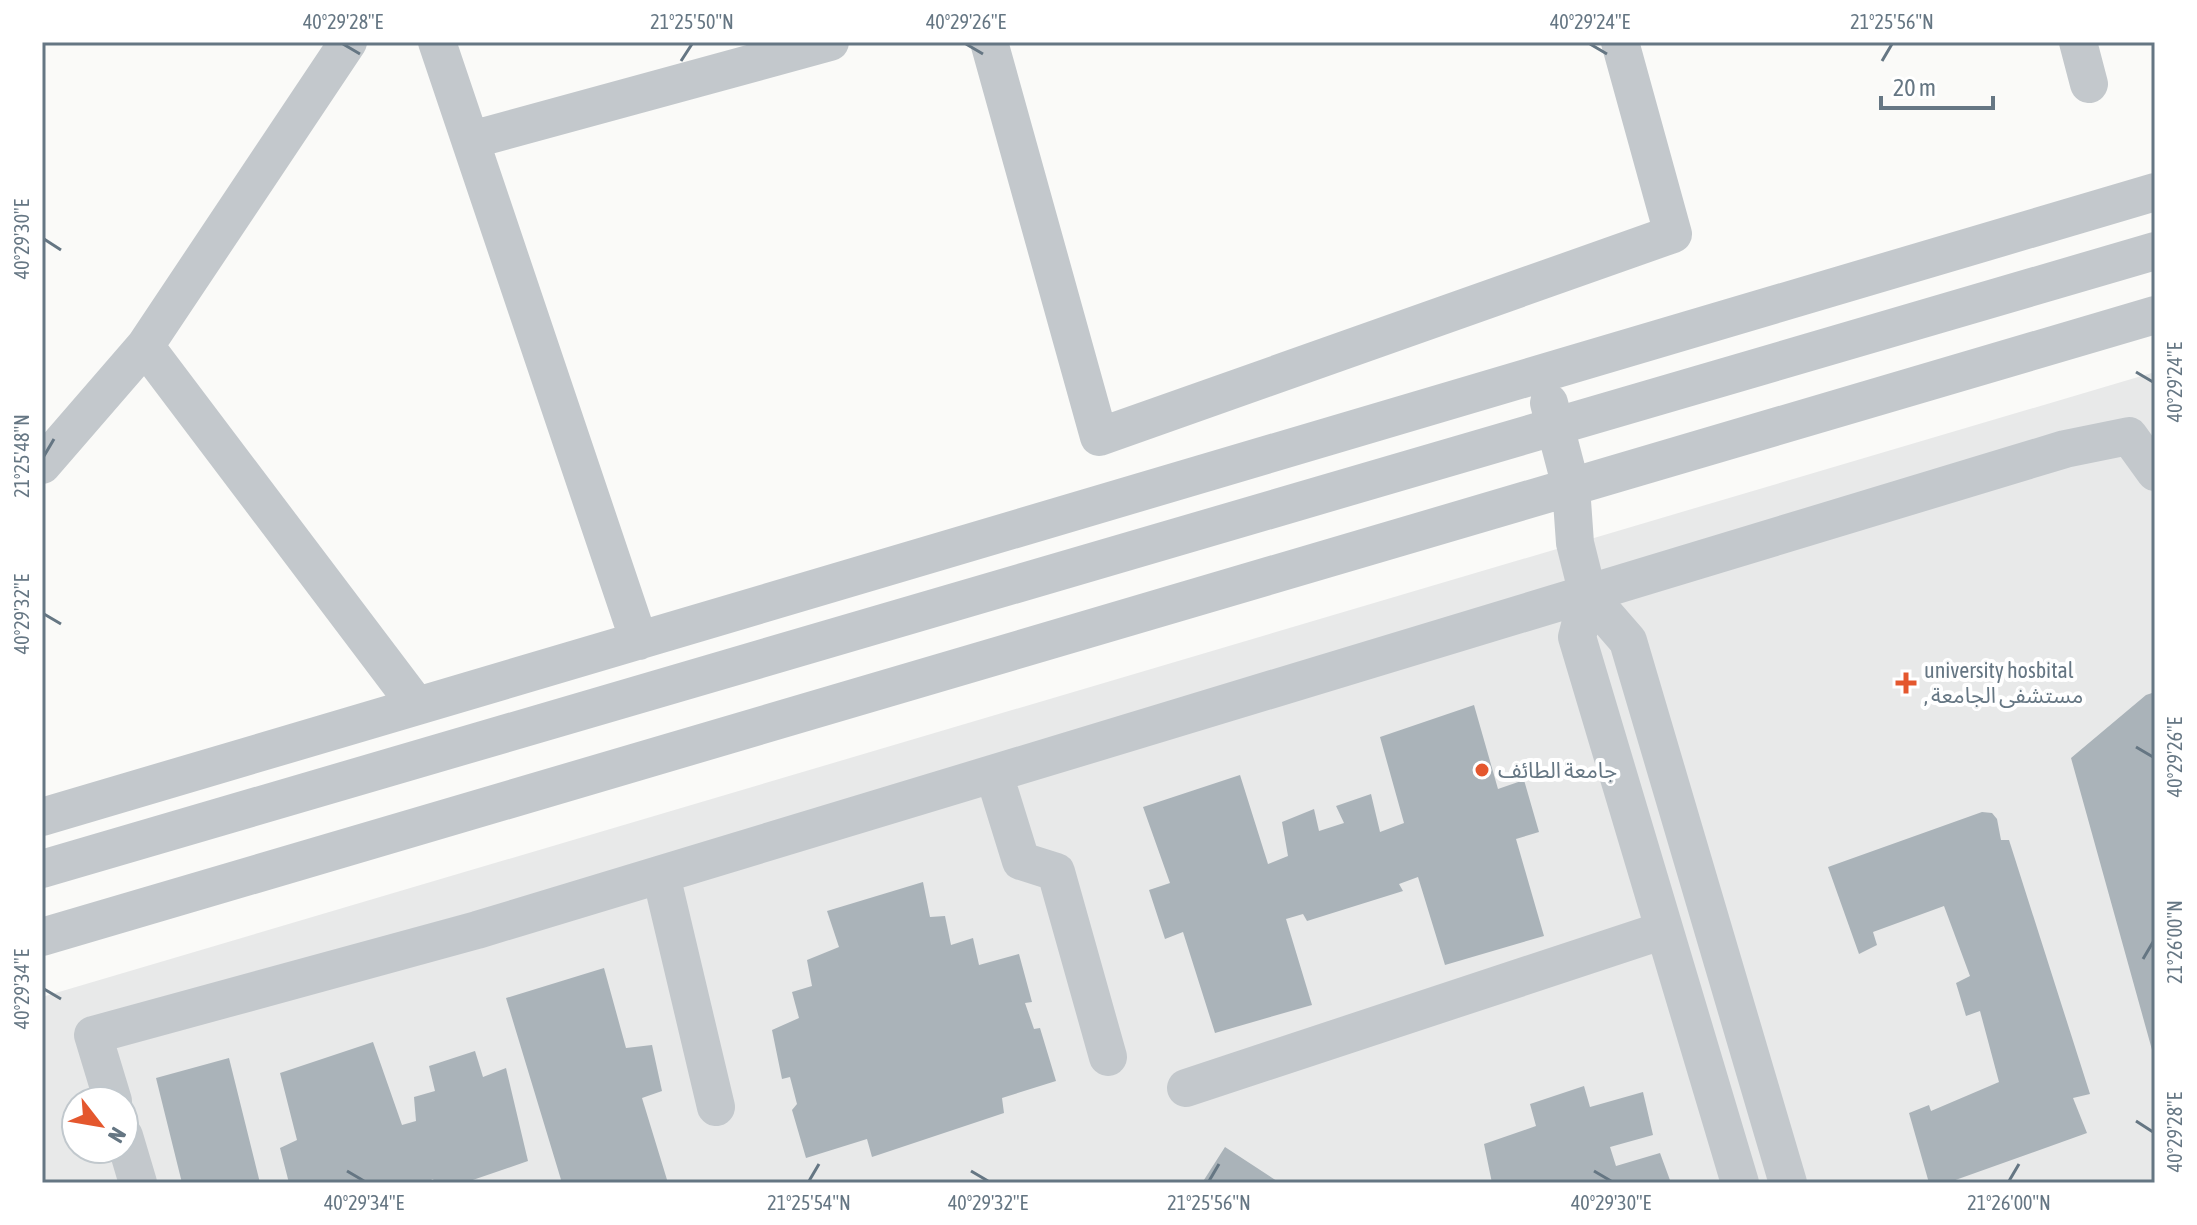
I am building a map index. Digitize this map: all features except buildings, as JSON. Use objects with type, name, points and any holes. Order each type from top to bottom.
[{"type":"street","points":[[42,465],[145,346],[348,42]]},
{"type":"street","points":[[437,42],[639,641]]},
{"type":"street","points":[[471,140],[830,42]]},
{"type":"street","points":[[989,42],[1099,437],[1673,234],[1620,42]]},
{"type":"street","points":[[2078,42],[2089,84]]},
{"type":"street","points":[[42,817],[2155,192]]},
{"type":"street","points":[[42,869],[2155,251]]},
{"type":"street","points":[[42,937],[2155,315]]},
{"type":"street","points":[[145,346],[417,706]]},
{"type":"street","points":[[1541,374],[1571,487],[1575,543],[1588,595],[1628,641],[1788,1183]]},
{"type":"street","points":[[108,1085],[93,1035],[477,930],[2065,449],[2129,436],[2155,472]]},
{"type":"street","points":[[1588,595],[1577,637],[1740,1183]]},
{"type":"street","points":[[994,774],[1021,861],[1056,872],[1108,1057]]},
{"type":"street","points":[[661,875],[716,1107]]},
{"type":"street","points":[[1186,1088],[1664,930]]},
{"type":"shaded area","name":"جامعة الطائف","points":[[2155,372],[2155,1183],[42,1183],[42,997]]},
{"type":"place","name":"university hosbital , مستشفى الجامعة","points":[[1906,683]]},
{"type":"place","name":"جامعة الطائف","points":[[1482,770]]}]
